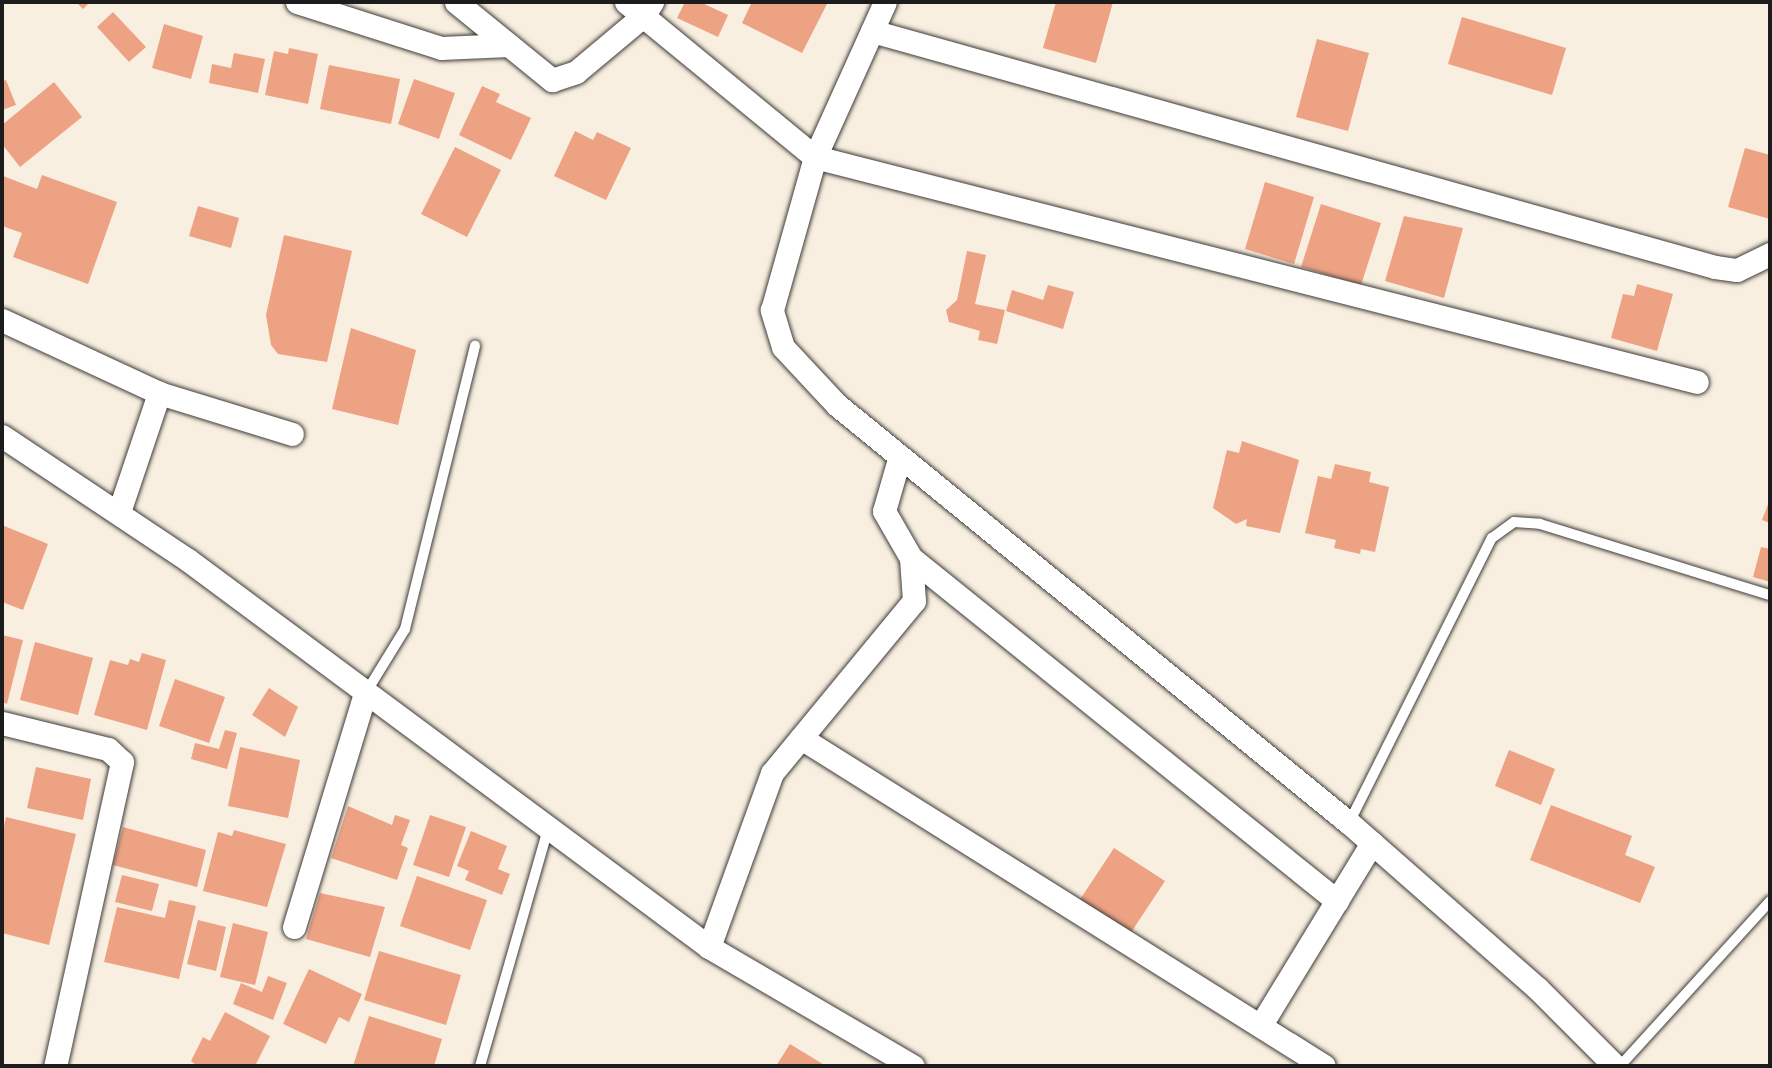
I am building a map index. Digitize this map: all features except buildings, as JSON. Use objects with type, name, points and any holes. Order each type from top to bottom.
[{"type":"street","points":[[297,2],[351,12],[441,48],[509,45]]},
{"type":"street","points":[[456,2],[552,80],[576,72],[640,6],[815,158],[1696,382]]},
{"type":"street","points":[[885,2],[815,158],[772,310],[775,330],[802,371],[899,459],[1349,823],[1537,988],[1618,1066]]},
{"type":"street","points":[[872,31],[1715,267],[1737,270],[1770,254]]},
{"type":"street","points":[[2,320],[159,393],[292,434]]},
{"type":"street","points":[[119,512],[159,393]]},
{"type":"street","points":[[2,436],[119,512],[709,947],[913,1066]]},
{"type":"street","points":[[899,459],[884,511],[911,558],[1337,901]]},
{"type":"street","points":[[709,947],[772,772],[914,601],[911,558]]},
{"type":"street","points":[[294,927],[365,694]]},
{"type":"street","points":[[2,723],[108,749],[122,762],[55,1066]]},
{"type":"street","points":[[801,738],[1262,1023],[1324,1066]]},
{"type":"street","points":[[1262,1023],[1372,843]]},
{"type":"street","points":[[1287,1040],[1293,1066]]},
{"type":"lane","points":[[365,694],[405,629],[475,346]]},
{"type":"lane","points":[[1349,823],[1492,538],[1514,522],[1541,524],[1770,595]]},
{"type":"lane","points":[[480,1066],[548,829]]},
{"type":"lane","points":[[1618,1066],[1770,901]]}]
